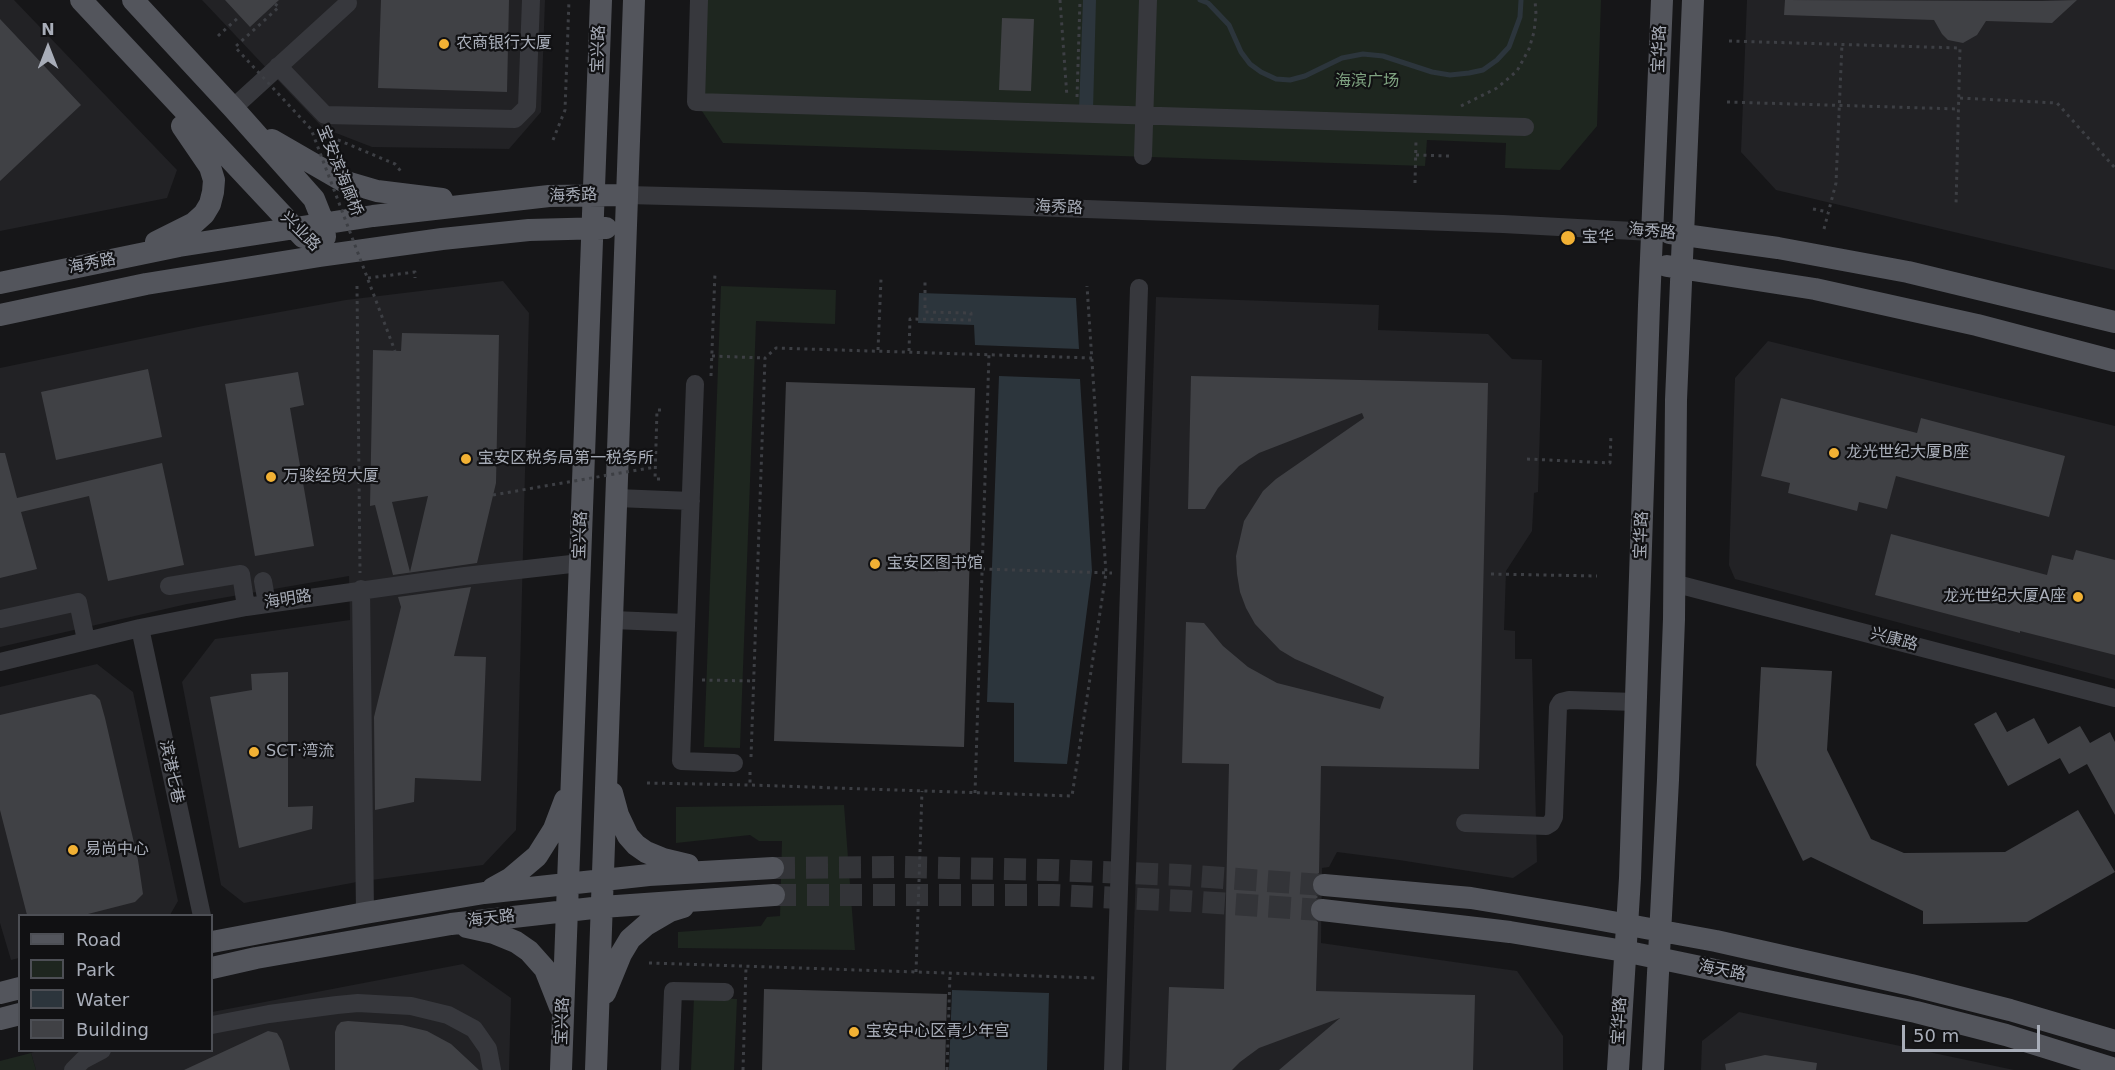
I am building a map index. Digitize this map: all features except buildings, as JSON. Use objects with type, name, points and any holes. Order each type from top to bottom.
[{"type":"main road","name":"兴业路","points":[[81,0],[320,256]]},
{"type":"main road","name":"兴业路","points":[[133,0],[314,199],[324,224],[325,239],[320,256]]},
{"type":"main road","name":"宝兴路","points":[[561,1070],[601,0]]},
{"type":"main road","name":"宝兴路","points":[[597,1070],[634,0]]},
{"type":"main road","name":"宝华路","points":[[1618,1070],[1630,878],[1662,0]]},
{"type":"main road","name":"宝华路","points":[[1653,1070],[1668,780],[1675,447],[1693,0]]},
{"type":"main road","points":[[1660,57],[1664,69],[1677,74],[1686,70],[1691,59]]},
{"type":"main road","points":[[117,259],[194,224],[210,204],[213,192],[214,180],[210,167],[177,118],[156,81]]},
{"type":"main road","points":[[249,125],[325,171],[359,186],[398,194],[489,203]]},
{"type":"main road","name":"海秀路","points":[[0,283],[179,246],[294,228],[549,196],[627,195]]},
{"type":"main road","name":"海秀路","points":[[0,315],[146,285],[320,256],[548,228],[626,228]]},
{"type":"main road","name":"海秀路","points":[[1652,232],[1838,258],[1908,272],[2115,322]]},
{"type":"main road","name":"海秀路","points":[[1651,265],[1815,289],[1988,328],[2115,361]]},
{"type":"main road","points":[[1988,328],[1976,319],[1974,308],[1979,298],[1985,294],[1998,293]]},
{"type":"main road","points":[[607,777],[618,815],[628,836],[636,844],[646,852],[663,859],[710,870]]},
{"type":"main road","points":[[484,893],[511,878],[537,856],[554,829],[573,779]]},
{"type":"main road","name":"海天路","points":[[213,942],[484,893],[568,882],[710,870],[773,868]]},
{"type":"main road","name":"海天路","points":[[1324,885],[1471,898],[1802,959],[2010,1010],[2115,1041]]},
{"type":"main road","name":"海天路","points":[[213,968],[256,958],[450,924],[602,907],[774,895]]},
{"type":"main road","points":[[598,1015],[612,972],[630,939],[646,925],[670,911],[712,899]]},
{"type":"main road","name":"海天路","points":[[1322,910],[1510,932],[1624,951],[1917,1012],[2114,1067]]},
{"type":"main road","points":[[450,924],[494,933],[516,942],[528,951],[545,969],[563,1016]]},
{"type":"main road","points":[[0,993],[18,988]]},
{"type":"main road","points":[[0,1019],[18,1014]]},
{"type":"street","points":[[278,66],[325,115],[515,119],[527,107],[531,0]]},
{"type":"street","points":[[699,0],[696,102],[1525,127]]},
{"type":"street","points":[[1143,156],[1149,0]]},
{"type":"street","points":[[233,108],[348,3]]},
{"type":"street","name":"海秀路","points":[[627,195],[1503,224],[1652,232]]},
{"type":"street","points":[[1113,1070],[1139,288]]},
{"type":"street","points":[[695,384],[681,761],[734,763]]},
{"type":"street","points":[[617,498],[690,501]]},
{"type":"street","name":"海明路","points":[[0,662],[86,640],[246,607],[361,590],[580,563]]},
{"type":"street","points":[[169,586],[241,574],[246,607]]},
{"type":"street","points":[[263,581],[267,604]]},
{"type":"street","name":"兴康路","points":[[1673,583],[2115,698]]},
{"type":"street","points":[[361,590],[364,913]]},
{"type":"street","points":[[1,619],[78,602],[86,640]]},
{"type":"street","points":[[613,620],[686,623]]},
{"type":"street","name":"滨港七巷","points":[[140,628],[202,914]]},
{"type":"street","points":[[1465,823],[1545,825],[1551,823],[1554,817],[1558,707],[1561,702],[1569,700],[1636,702]]},
{"type":"street","points":[[670,1070],[673,991],[725,992]]},
{"type":"street","points":[[213,1025],[296,1009],[358,1003],[411,1006],[448,1015],[474,1029],[488,1049],[492,1070]]},
{"type":"street","points":[[73,1070],[83,1060],[98,1052]]},
{"type":"path","points":[[553,140],[565,110],[569,0]]},
{"type":"path","points":[[1060,0],[1072,113]]},
{"type":"path","points":[[1072,113],[1080,0]]},
{"type":"path","points":[[1461,106],[1497,88],[1517,71],[1529,49],[1534,32],[1535,0]]},
{"type":"path","name":"宝安滨海廊桥","points":[[275,4],[279,7],[235,47],[311,129],[395,351]]},
{"type":"path","points":[[218,36],[240,16]]},
{"type":"path","points":[[1729,41],[1960,48],[1956,205]]},
{"type":"path","points":[[1824,229],[1836,183],[1842,45]]},
{"type":"path","points":[[1959,98],[2057,103],[2115,168]]},
{"type":"path","points":[[1727,102],[1959,109]]},
{"type":"path","points":[[1415,183],[1417,124]]},
{"type":"path","points":[[311,129],[395,164],[404,176]]},
{"type":"path","points":[[1416,155],[1450,156]]},
{"type":"path","points":[[1813,209],[1828,212]]},
{"type":"path","points":[[368,278],[415,272],[416,278]]},
{"type":"path","points":[[878,350],[881,279]]},
{"type":"path","points":[[909,351],[910,319],[971,320],[971,313],[925,312],[925,280]]},
{"type":"path","points":[[357,286],[361,590]]},
{"type":"path","points":[[647,783],[1072,796],[1106,573],[1087,286]]},
{"type":"path","points":[[712,356],[765,358],[776,348],[1092,358]]},
{"type":"path","points":[[975,793],[989,354]]},
{"type":"path","points":[[750,785],[765,358]]},
{"type":"path","points":[[660,479],[655,479],[655,467],[657,411],[662,411]]},
{"type":"path","points":[[1527,459],[1610,463],[1611,434]]},
{"type":"path","points":[[493,495],[655,467]]},
{"type":"path","points":[[982,569],[1095,573]]},
{"type":"path","points":[[1491,574],[1597,576]]},
{"type":"path","points":[[684,680],[754,681]]},
{"type":"path","points":[[916,972],[922,791]]},
{"type":"path","points":[[649,963],[1116,979]]},
{"type":"path","points":[[743,1070],[746,966]]},
{"type":"path","points":[[947,1070],[950,974]]},
{"type":"shaded area","points":[[0,0],[14,0],[177,170],[167,198],[0,231]]},
{"type":"shaded area","points":[[202,0],[545,0],[541,112],[509,149],[372,147],[323,128]]},
{"type":"shaded area","points":[[1747,0],[2115,0],[2115,270],[1776,190],[1741,152]]},
{"type":"shaded area","points":[[503,281],[529,313],[516,830],[483,865],[357,882],[244,903],[221,885],[182,682],[215,639],[350,620],[349,576],[187,604],[0,647],[0,368],[203,326],[346,300]]},
{"type":"shaded area","points":[[1156,297],[1379,305],[1378,330],[1488,334],[1512,359],[1542,360],[1538,492],[1534,493],[1532,531],[1506,571],[1504,630],[1515,631],[1515,659],[1532,659],[1537,862],[1513,878],[1337,852],[1329,867],[1322,868],[1321,943],[1517,971],[1563,1036],[1563,1070],[1129,1070]]},
{"type":"shaded area","points":[[1768,341],[2115,426],[2115,680],[1735,579],[1729,565],[1735,378]]},
{"type":"shaded area","points":[[97,664],[133,692],[178,901],[171,914],[18,914],[18,958],[11,960],[0,923],[0,687]]},
{"type":"shaded area","points":[[463,964],[511,998],[509,1070],[36,1070],[31,1053],[213,1052],[213,1012]]},
{"type":"shaded area","points":[[1739,1012],[2014,1070],[1701,1070],[1702,1041]]},
{"type":"green space","name":"海滨广场","points":[[699,0],[1601,0],[1597,126],[1560,170],[1505,168],[1506,143],[1427,140],[1425,166],[723,143],[696,102]]},
{"type":"green space","points":[[721,286],[836,290],[835,324],[756,321],[740,748],[704,747]]},
{"type":"green space","points":[[844,805],[855,950],[678,948],[678,932],[761,926],[767,917],[780,916],[782,841],[759,841],[750,835],[676,843],[676,807]]},
{"type":"green space","points":[[694,997],[737,999],[734,1070],[691,1070]]},
{"type":"green space","points":[[31,1053],[36,1070],[0,1070],[0,1061]]},
{"type":"water","points":[[1083,0],[1096,0],[1093,110],[1079,110]]},
{"type":"water","points":[[919,293],[1076,298],[1079,349],[975,345],[974,325],[918,323]]},
{"type":"water","points":[[999,376],[1080,379],[1092,571],[1067,764],[1014,762],[1014,703],[987,702]]},
{"type":"water","points":[[952,990],[1049,993],[1047,1070],[949,1070]]},
{"type":"waterway","points":[[1200,0],[1208,3],[1229,25],[1241,52],[1250,64],[1276,79],[1290,80],[1305,76],[1342,58],[1363,54],[1383,56],[1432,72],[1450,75],[1483,70],[1509,47],[1520,17],[1521,0]]},
{"type":"tunnel","points":[[773,868],[900,867],[1050,870],[1179,875],[1324,885]]},
{"type":"tunnel","points":[[774,895],[1053,895],[1322,910]]},
{"type":"place","name":"农商银行大厦","points":[[444,44]]},
{"type":"place","name":"宝华","points":[[1568,238]]},
{"type":"place","name":"龙光世纪大厦B座","points":[[1834,453]]},
{"type":"place","name":"宝安区税务局第一税务所","points":[[466,459]]},
{"type":"place","name":"万骏经贸大厦","points":[[271,477]]},
{"type":"place","name":"宝安区图书馆","points":[[875,564]]},
{"type":"place","name":"龙光世纪大厦A座","points":[[2078,597]]},
{"type":"place","name":"SCT·湾流","points":[[254,752]]},
{"type":"place","name":"易尚中心","points":[[73,850]]},
{"type":"place","name":"宝安中心区青少年宫","points":[[854,1032]]}]
